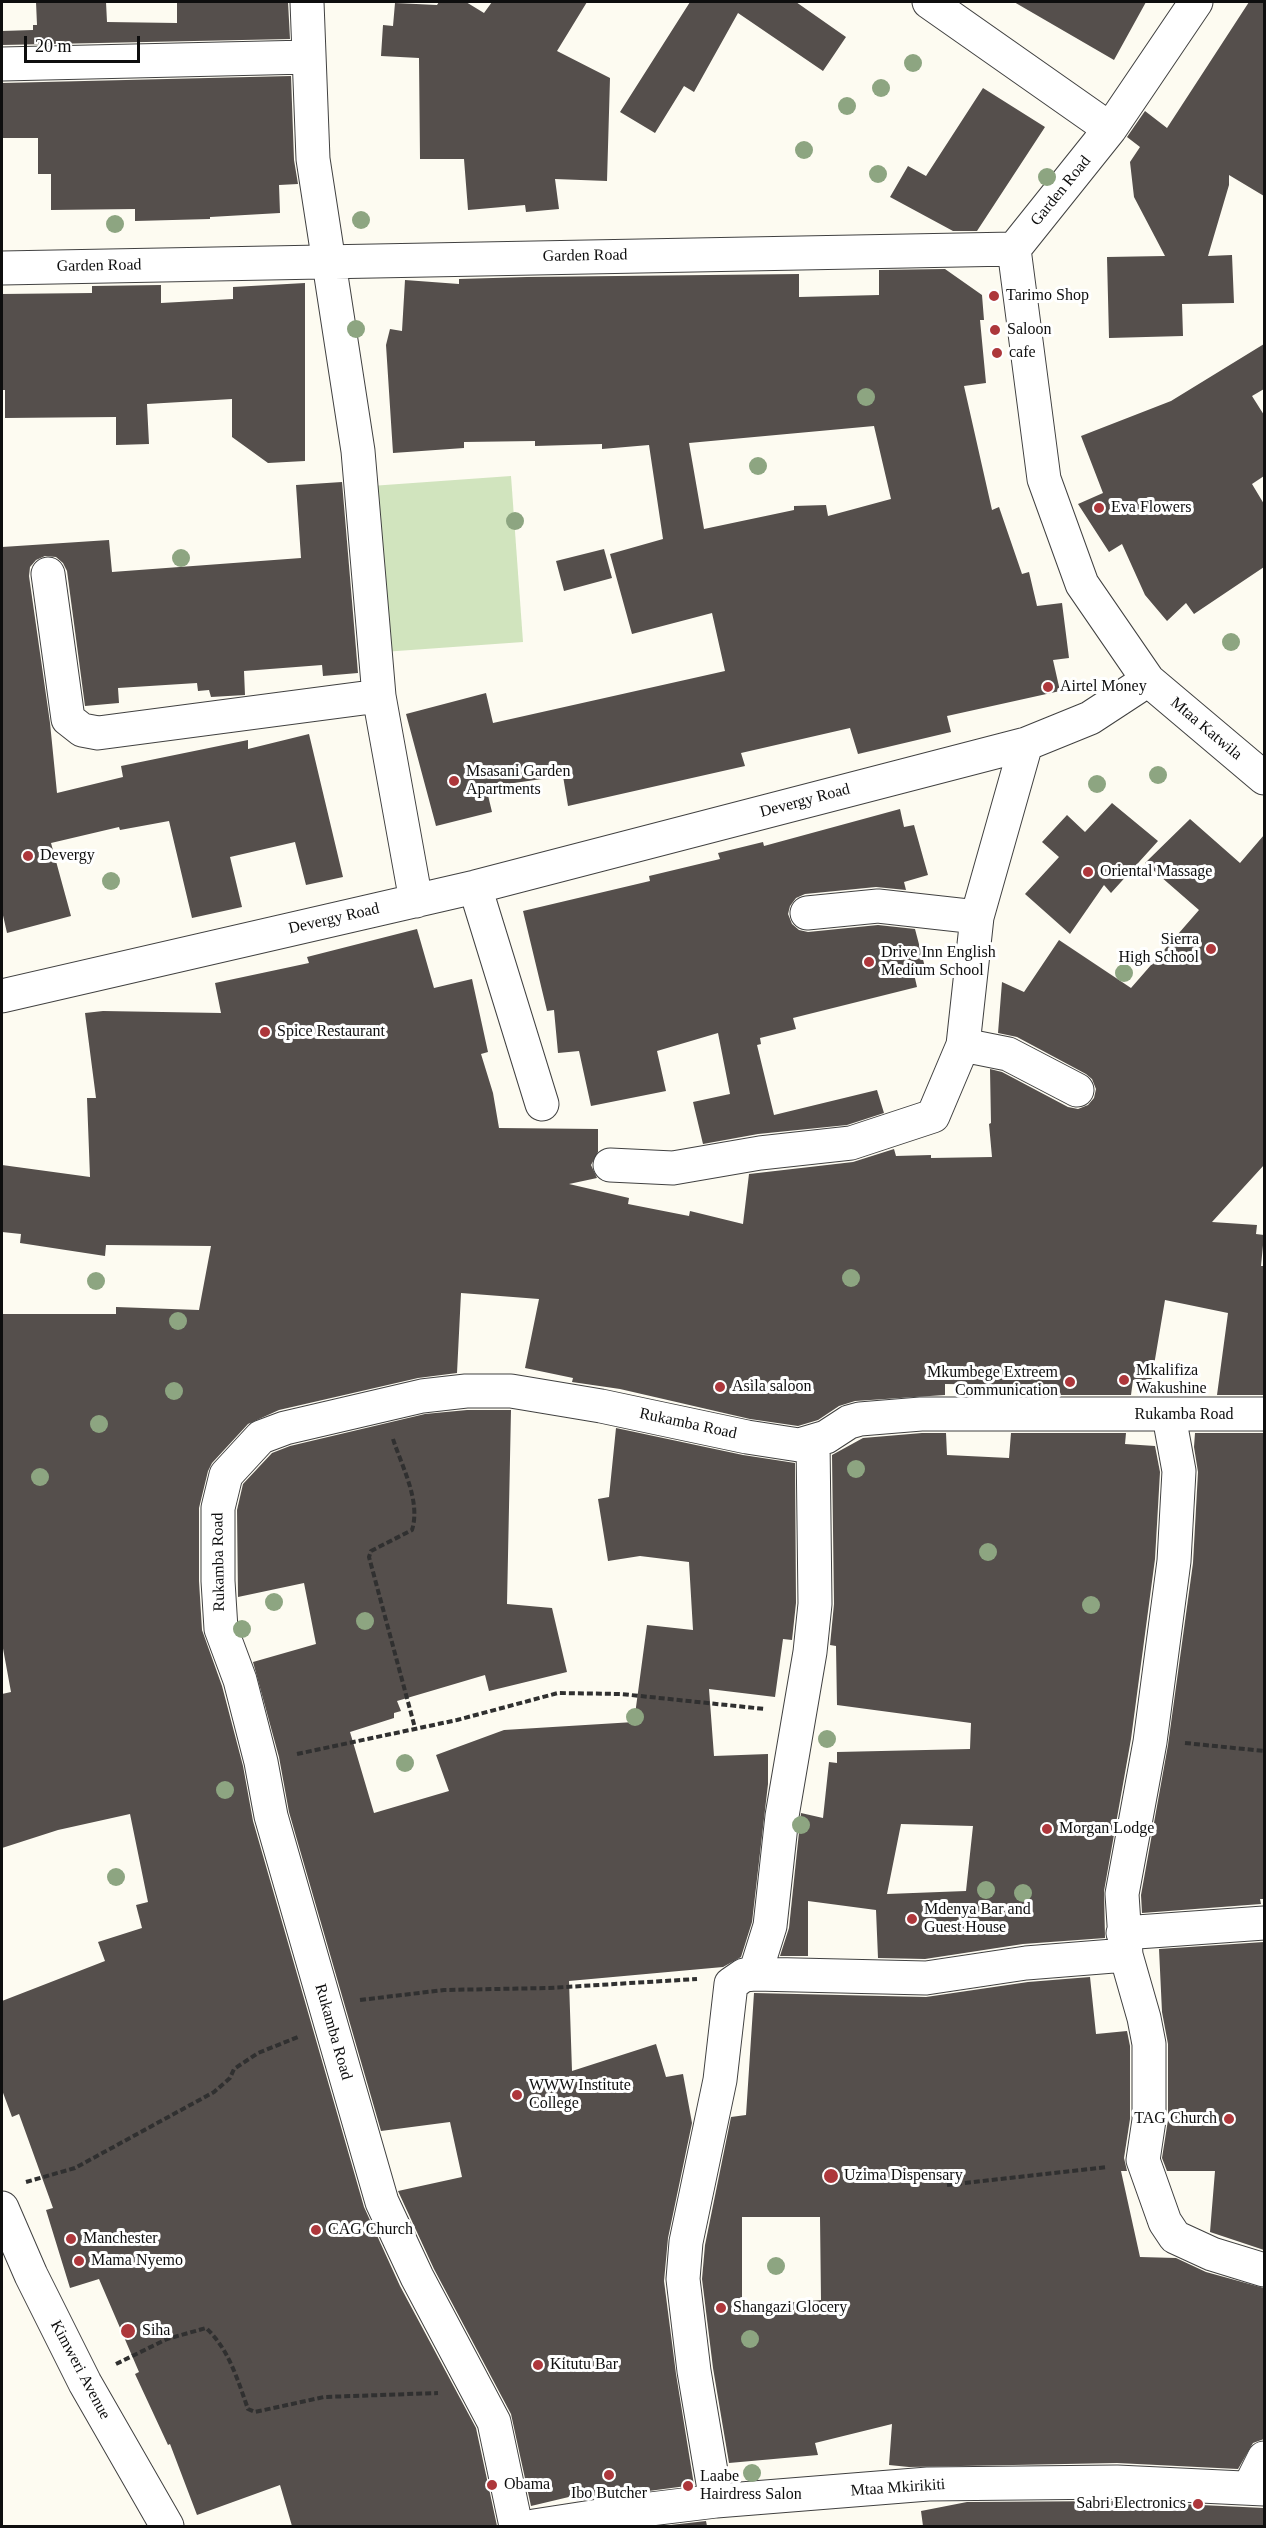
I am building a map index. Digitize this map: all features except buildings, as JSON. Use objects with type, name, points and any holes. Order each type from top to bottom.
[{"type":"street","points":[[307,2],[313,159],[358,451],[379,696],[416,901]]},
{"type":"street","points":[[929,2],[1110,129]]},
{"type":"street","name":"Garden Road","points":[[2,268],[1014,249],[1110,129],[1196,2]]},
{"type":"street","points":[[2,64],[309,57]]},
{"type":"street","points":[[1014,249],[1044,479],[1082,584],[1148,680]]},
{"type":"street","points":[[48,574],[68,720],[82,730],[98,733],[379,696]]},
{"type":"street","name":"Devergy Road","points":[[2,996],[475,887],[1026,744],[1090,718],[1148,680]]},
{"type":"street","name":"Mtaa Katwila","points":[[1148,680],[1264,778]]},
{"type":"street","points":[[610,1165],[673,1168],[850,1143],[933,1116],[963,1045],[977,917],[1026,744]]},
{"type":"street","points":[[475,887],[542,1104]]},
{"type":"street","points":[[807,913],[878,906],[977,917]]},
{"type":"street","points":[[963,1045],[1008,1054],[1077,1090]]},
{"type":"street","name":"Rukamba Road","points":[[516,2526],[494,2422],[417,2277],[382,2202],[271,1816],[261,1762],[240,1680],[221,1629],[218,1581],[218,1508],[226,1475],[261,1437],[285,1428],[422,1396],[466,1391],[511,1391],[601,1406],[799,1445],[826,1437],[849,1422],[900,1415],[1264,1414]]},
{"type":"street","points":[[1169,1416],[1179,1471],[1174,1561],[1150,1742],[1122,1894],[1125,1944],[1149,2044],[1149,2120],[1143,2160],[1164,2222],[1175,2236],[1212,2254],[1264,2270]]},
{"type":"street","points":[[716,2502],[694,2371],[683,2279],[686,2242],[743,1979],[770,1926],[782,1816],[810,1652],[815,1604],[813,1442]]},
{"type":"street","points":[[743,1979],[926,1978],[1264,1923]]},
{"type":"street","name":"Kimweri Avenue","points":[[2,2208],[31,2275],[84,2382],[167,2526]]},
{"type":"street","points":[[1257,2488],[1264,2458]]},
{"type":"street","name":"Mtaa Mkirikiti","points":[[534,2526],[618,2513],[716,2502],[928,2484],[1118,2482],[1257,2488]]},
{"type":"path","points":[[376,1407],[391,1433],[405,1469],[416,1518],[412,1530],[370,1551],[369,1557],[415,1729]]},
{"type":"path","points":[[261,1762],[415,1729],[558,1693],[621,1694],[798,1713]]},
{"type":"path","points":[[1150,1742],[1179,1742],[1264,1751]]},
{"type":"path","points":[[24,2182],[75,2168],[214,2092],[230,2078],[234,2069],[258,2053],[323,2029],[326,2009],[342,2003],[444,1990],[743,1979]]},
{"type":"path","points":[[947,2185],[1088,2168],[1145,2167]]},
{"type":"path","points":[[84,2382],[125,2358],[166,2339],[206,2328],[217,2338],[225,2352],[248,2409],[255,2412],[324,2397],[479,2393]]},
{"type":"green space","points":[[511,476],[523,642],[369,653],[357,487]]},
{"type":"place","name":"Tarimo Shop","points":[[994,296]]},
{"type":"place","name":"Saloon","points":[[995,330]]},
{"type":"place","name":"cafe","points":[[997,353]]},
{"type":"place","name":"Eva Flowers","points":[[1099,508]]},
{"type":"place","name":"Airtel Money","points":[[1048,687]]},
{"type":"place","name":"Msasani Garden Apartments","points":[[454,781]]},
{"type":"place","name":"Devergy","points":[[28,856]]},
{"type":"place","name":"Oriental Massage","points":[[1088,872]]},
{"type":"place","name":"Sierra High School","points":[[1211,949]]},
{"type":"place","name":"Drive Inn English Medium School","points":[[869,962]]},
{"type":"place","name":"Spice Restaurant","points":[[265,1032]]},
{"type":"place","name":"Mkalifiza Wakushine","points":[[1124,1380]]},
{"type":"place","name":"Mkumbege Extreem Communication","points":[[1070,1382]]},
{"type":"place","name":"Asila saloon","points":[[720,1387]]},
{"type":"place","name":"Morgan Lodge","points":[[1047,1829]]},
{"type":"place","name":"Mdenya Bar and Guest House","points":[[912,1919]]},
{"type":"place","name":"WWW Institute College","points":[[517,2095]]},
{"type":"place","name":"TAG Church","points":[[1229,2119]]},
{"type":"place","name":"Uzima Dispensary","points":[[831,2176]]},
{"type":"place","name":"CAG Church","points":[[316,2230]]},
{"type":"place","name":"Manchester","points":[[71,2239]]},
{"type":"place","name":"Mama Nyemo","points":[[79,2261]]},
{"type":"place","name":"Shangazi Glocery","points":[[721,2308]]},
{"type":"place","name":"Siha","points":[[128,2331]]},
{"type":"place","name":"Kitutu Bar","points":[[538,2365]]},
{"type":"place","name":"Ibo Butcher","points":[[609,2475]]},
{"type":"place","name":"Obama","points":[[492,2485]]},
{"type":"place","name":"Laabe Hairdress Salon","points":[[688,2486]]},
{"type":"place","name":"Sabri Electronics","points":[[1198,2504]]}]
